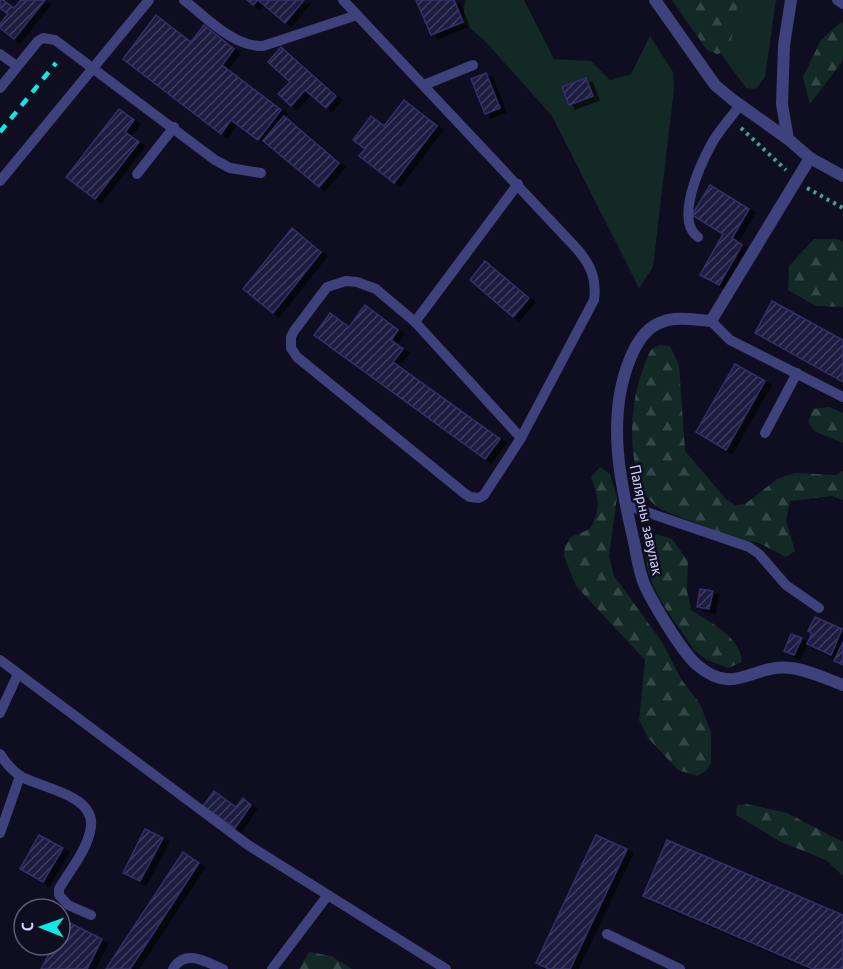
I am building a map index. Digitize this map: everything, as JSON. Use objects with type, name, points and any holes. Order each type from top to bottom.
[{"type":"street","points":[[655,0],[716,85],[810,158],[843,176]]},
{"type":"street","points":[[788,139],[782,104],[784,45],[791,0]]},
{"type":"street","points":[[711,321],[810,158]]},
{"type":"street","name":"Палярны завулак","points":[[711,321],[685,319],[662,321],[647,331],[635,347],[625,372],[617,407],[618,454],[626,505],[644,585],[682,647],[696,664],[717,678],[740,679],[765,670],[791,668],[843,685]]},
{"type":"lane","points":[[0,181],[149,0]]},
{"type":"lane","points":[[184,0],[237,39],[253,46],[263,46],[357,15]]},
{"type":"lane","points":[[343,0],[587,260],[596,287],[594,300],[520,438],[484,495],[479,498],[465,493],[297,357],[291,348],[291,337],[294,331],[327,287],[346,281],[357,282],[376,290],[415,322],[520,438]]},
{"type":"lane","points":[[837,0],[843,4]]},
{"type":"lane","points":[[0,88],[38,41],[49,38],[61,43],[92,69],[223,165],[261,173]]},
{"type":"lane","points":[[0,54],[17,66]]},
{"type":"lane","points":[[424,85],[473,65]]},
{"type":"lane","points":[[698,237],[691,232],[688,222],[693,187],[714,141],[740,105]]},
{"type":"lane","points":[[137,174],[174,127]]},
{"type":"lane","points":[[415,322],[518,184]]},
{"type":"lane","points":[[711,321],[730,340],[843,397]]},
{"type":"lane","points":[[765,433],[797,373]]},
{"type":"lane","points":[[626,505],[748,547],[759,554],[786,585],[819,608]]},
{"type":"lane","points":[[0,660],[248,845],[446,969]]},
{"type":"lane","points":[[0,713],[18,674]]},
{"type":"lane","points":[[0,753],[20,776],[71,797],[81,803],[90,816],[92,825],[90,834],[59,889],[59,895],[68,905],[91,915]]},
{"type":"lane","points":[[0,833],[20,776]]},
{"type":"lane","points":[[272,969],[328,895]]},
{"type":"lane","points":[[607,934],[680,969]]},
{"type":"lane","points":[[173,969],[180,960],[192,957],[223,969]]},
{"type":"path","points":[[814,193],[843,208]]},
{"type":"green space","points":[[465,0],[524,0],[554,59],[591,61],[610,80],[631,74],[650,36],[673,72],[674,89],[653,267],[639,288],[552,116],[485,41],[463,22]]},
{"type":"green space","points":[[672,0],[738,0],[731,42],[727,51],[717,54],[707,50]]},
{"type":"green space","points":[[682,0],[776,0],[765,77],[756,89],[746,88]]},
{"type":"green space","points":[[841,22],[843,23],[843,59],[810,104],[803,77],[821,40]]},
{"type":"green space","points":[[814,239],[838,239],[843,242],[843,307],[816,306],[788,290],[789,266]]},
{"type":"green space","points":[[660,345],[670,346],[679,365],[685,451],[726,499],[735,505],[745,504],[777,479],[795,473],[836,475],[843,471],[843,500],[832,496],[790,501],[786,521],[795,551],[786,557],[759,543],[738,539],[662,510],[652,503],[645,493],[637,472],[632,424],[636,391],[648,355],[653,348]]},
{"type":"green space","points":[[829,407],[843,413],[843,443],[814,431],[808,422],[813,409]]},
{"type":"green space","points":[[600,467],[610,474],[617,497],[609,556],[614,576],[662,642],[681,679],[700,704],[711,732],[711,763],[706,771],[697,776],[678,770],[648,738],[639,720],[645,660],[576,586],[564,556],[565,546],[571,537],[590,529],[594,522],[598,503],[591,477]]},
{"type":"green space","points":[[657,534],[672,539],[688,561],[687,590],[691,610],[715,625],[730,638],[740,653],[742,662],[728,668],[702,656],[693,648],[669,614],[648,571],[646,557],[649,544]]},
{"type":"green space","points":[[747,804],[787,813],[843,842],[843,876],[826,860],[781,842],[736,815],[737,805]]},
{"type":"green space","points":[[309,952],[331,956],[352,969],[299,969]]},
{"type":"building","points":[[0,0],[14,8],[21,0],[45,0],[14,39],[0,28],[0,24],[8,14],[0,8]]},
{"type":"building","points":[[247,0],[258,0],[253,5]]},
{"type":"building","points":[[258,0],[304,0],[285,23]]},
{"type":"building","points":[[416,0],[454,0],[463,22],[431,35]]},
{"type":"building","points":[[156,15],[191,42],[204,25],[234,49],[222,65],[281,110],[258,140],[231,120],[221,134],[123,59]]},
{"type":"building","points":[[281,47],[336,96],[326,108],[305,90],[291,106],[278,94],[290,82],[268,62]]},
{"type":"building","points":[[486,73],[500,108],[485,114],[471,79]]},
{"type":"building","points":[[586,78],[593,96],[569,105],[562,87]]},
{"type":"building","points":[[404,100],[437,126],[394,183],[359,156],[365,149],[353,140],[371,116],[384,126]]},
{"type":"building","points":[[119,109],[134,120],[125,132],[139,142],[95,199],[66,177]]},
{"type":"building","points":[[284,116],[339,163],[319,187],[263,141]]},
{"type":"building","points":[[710,185],[749,209],[732,238],[742,245],[719,285],[700,275],[723,234],[692,215]]},
{"type":"building","points":[[292,228],[321,252],[273,313],[243,289]]},
{"type":"building","points":[[485,261],[529,298],[513,317],[470,280]]},
{"type":"building","points":[[772,301],[843,340],[843,382],[755,333]]},
{"type":"building","points":[[365,305],[398,330],[391,340],[403,349],[393,362],[500,439],[485,459],[314,335],[330,313],[349,327]]},
{"type":"building","points":[[735,364],[765,381],[726,450],[696,432]]},
{"type":"building","points":[[700,589],[713,591],[709,609],[697,607]]},
{"type":"building","points":[[815,617],[842,629],[831,655],[807,644],[812,633],[808,631]]},
{"type":"building","points":[[791,634],[802,638],[794,655],[784,651]]},
{"type":"building","points":[[843,642],[843,665],[834,661]]},
{"type":"building","points":[[214,791],[236,807],[243,798],[251,805],[235,828],[203,806]]},
{"type":"building","points":[[145,829],[163,838],[140,881],[123,873]]},
{"type":"building","points":[[39,835],[63,848],[43,882],[20,869]]},
{"type":"building","points":[[596,835],[627,849],[570,969],[549,969],[536,963]]},
{"type":"building","points":[[667,840],[843,915],[843,969],[813,969],[643,896]]},
{"type":"building","points":[[183,852],[199,863],[130,969],[106,969]]},
{"type":"building","points":[[72,924],[102,939],[87,969],[41,969],[48,957],[72,957]]},
{"type":"railway","points":[[0,132],[56,63]]}]
